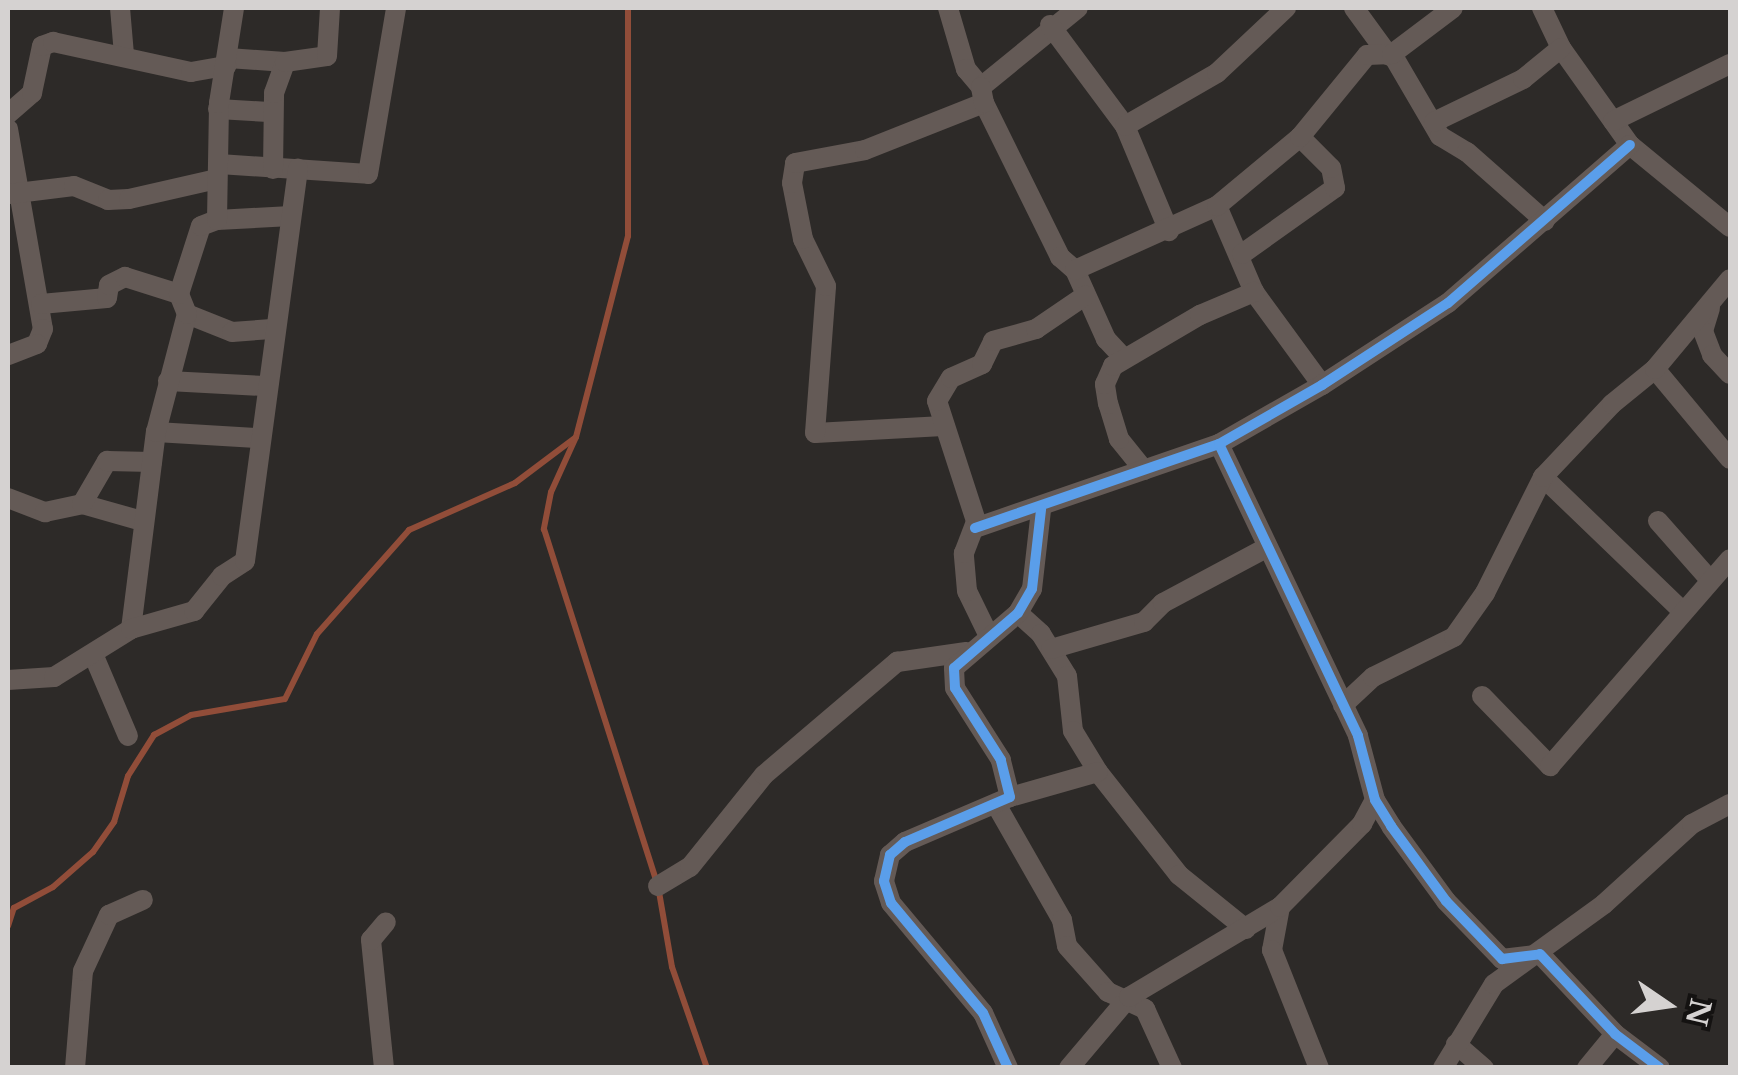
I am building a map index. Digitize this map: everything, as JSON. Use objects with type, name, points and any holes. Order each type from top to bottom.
[{"type":"street","points":[[120,8],[124,55]]},
{"type":"street","points":[[217,220],[218,106],[234,8]]},
{"type":"street","points":[[8,114],[32,93],[42,46],[52,42],[191,72],[227,62],[285,62],[327,56],[330,8]]},
{"type":"street","points":[[14,193],[74,186],[108,200],[129,199],[218,172],[298,169],[368,174],[396,8]]},
{"type":"street","points":[[948,8],[966,69],[983,95],[1060,257],[1075,270],[1123,357]]},
{"type":"street","points":[[944,426],[905,424],[826,437],[815,433],[826,286],[803,239],[794,163],[866,150],[983,95],[1050,25],[1078,8]]},
{"type":"street","points":[[1125,126],[1217,73],[1286,8]]},
{"type":"street","points":[[1354,8],[1390,55],[1440,136],[1467,152],[1545,222]]},
{"type":"street","points":[[1075,270],[1169,231],[1217,206],[1300,137],[1367,55],[1390,55],[1453,8]]},
{"type":"street","points":[[1542,8],[1561,48],[1630,145],[1730,227]]},
{"type":"street","points":[[1050,25],[1125,126],[1169,231]]},
{"type":"street","points":[[1434,122],[1510,86],[1561,48]]},
{"type":"street","points":[[272,169],[269,112],[285,62]]},
{"type":"street","points":[[1613,121],[1730,64]]},
{"type":"street","points":[[191,72],[218,106],[269,112]]},
{"type":"street","points":[[1242,254],[1335,188],[1331,168],[1300,137]]},
{"type":"street","points":[[8,138],[14,193],[41,304],[43,329],[36,344],[8,355]]},
{"type":"street","points":[[975,528],[1042,510],[1219,444],[1322,385],[1448,304],[1630,145]]},
{"type":"street","points":[[8,680],[54,678],[131,629],[194,611],[222,576],[245,562],[272,329],[298,169]]},
{"type":"street","points":[[1217,206],[1242,254],[1254,292],[1322,385]]},
{"type":"street","points":[[131,629],[156,432],[200,226],[217,220],[290,216]]},
{"type":"street","points":[[41,304],[106,298],[109,285],[124,278],[183,304],[232,332],[272,329]]},
{"type":"street","points":[[1343,704],[1373,677],[1461,628],[1544,477],[1612,404],[1654,370],[1730,279]]},
{"type":"street","points":[[1144,470],[1119,439],[1105,384],[1123,357],[1254,292]]},
{"type":"street","points":[[988,634],[967,591],[964,553],[975,528],[966,483],[937,400],[951,378],[982,364],[993,341],[1036,329],[1086,295]]},
{"type":"street","points":[[1711,306],[1704,331],[1712,354],[1730,374]]},
{"type":"street","points":[[1654,370],[1730,459]]},
{"type":"street","points":[[168,381],[265,386]]},
{"type":"street","points":[[156,432],[258,438]]},
{"type":"street","points":[[1219,444],[1343,704],[1375,800],[1446,901],[1502,959],[1540,954]]},
{"type":"street","points":[[82,504],[107,461],[152,462]]},
{"type":"street","points":[[1544,477],[1680,610]]},
{"type":"street","points":[[8,498],[45,512],[82,504],[142,521]]},
{"type":"street","points":[[1042,510],[1032,589],[1018,613],[966,652],[954,668],[955,688],[1000,760],[1003,801],[1062,920],[1067,946],[1108,992],[1129,997],[1145,1010],[1172,1068]]},
{"type":"street","points":[[1658,521],[1710,580]]},
{"type":"street","points":[[1051,650],[1144,622],[1163,603],[1266,548]]},
{"type":"street","points":[[1482,696],[1550,766],[1680,610],[1730,559]]},
{"type":"street","points":[[1018,613],[1051,650],[1067,676],[1073,731],[1098,772],[1179,875],[1246,929]]},
{"type":"street","points":[[658,886],[690,867],[764,775],[898,662],[966,652]]},
{"type":"street","points":[[93,654],[128,736]]},
{"type":"street","points":[[1008,1068],[983,1014],[891,903],[884,881],[890,855],[904,842],[1003,801],[1098,772]]},
{"type":"street","points":[[1069,1068],[1129,997],[1280,907],[1362,824],[1375,800]]},
{"type":"street","points":[[1444,1068],[1494,984],[1540,954],[1692,824],[1730,804]]},
{"type":"street","points":[[75,1068],[83,971],[109,915],[143,900]]},
{"type":"street","points":[[1280,907],[1272,950],[1319,1068]]},
{"type":"street","points":[[384,1068],[371,940],[386,922]]},
{"type":"street","points":[[1540,954],[1615,1034],[1660,1068]]},
{"type":"street","points":[[1587,1068],[1615,1034]]},
{"type":"street","points":[[1456,1044],[1484,1068]]},
{"type":"waterway","points":[[628,8],[628,236],[576,437],[551,492],[544,529],[658,886],[672,967],[707,1068]]},
{"type":"waterway","points":[[8,926],[14,908],[53,887],[93,852],[114,822],[128,776],[154,735],[191,715],[285,699],[317,634],[409,530],[515,483],[575,438]]},
{"type":"cycle path","points":[[975,528],[1219,444],[1322,385],[1448,303],[1630,145]]},
{"type":"cycle path","points":[[1219,444],[1358,736],[1375,800],[1391,826],[1446,901],[1502,959],[1540,954],[1615,1034],[1660,1068]]},
{"type":"cycle path","points":[[1008,1068],[983,1013],[891,903],[884,881],[890,855],[905,842],[1010,797],[1001,760],[955,688],[954,668],[1018,613],[1032,589],[1041,510]]}]
